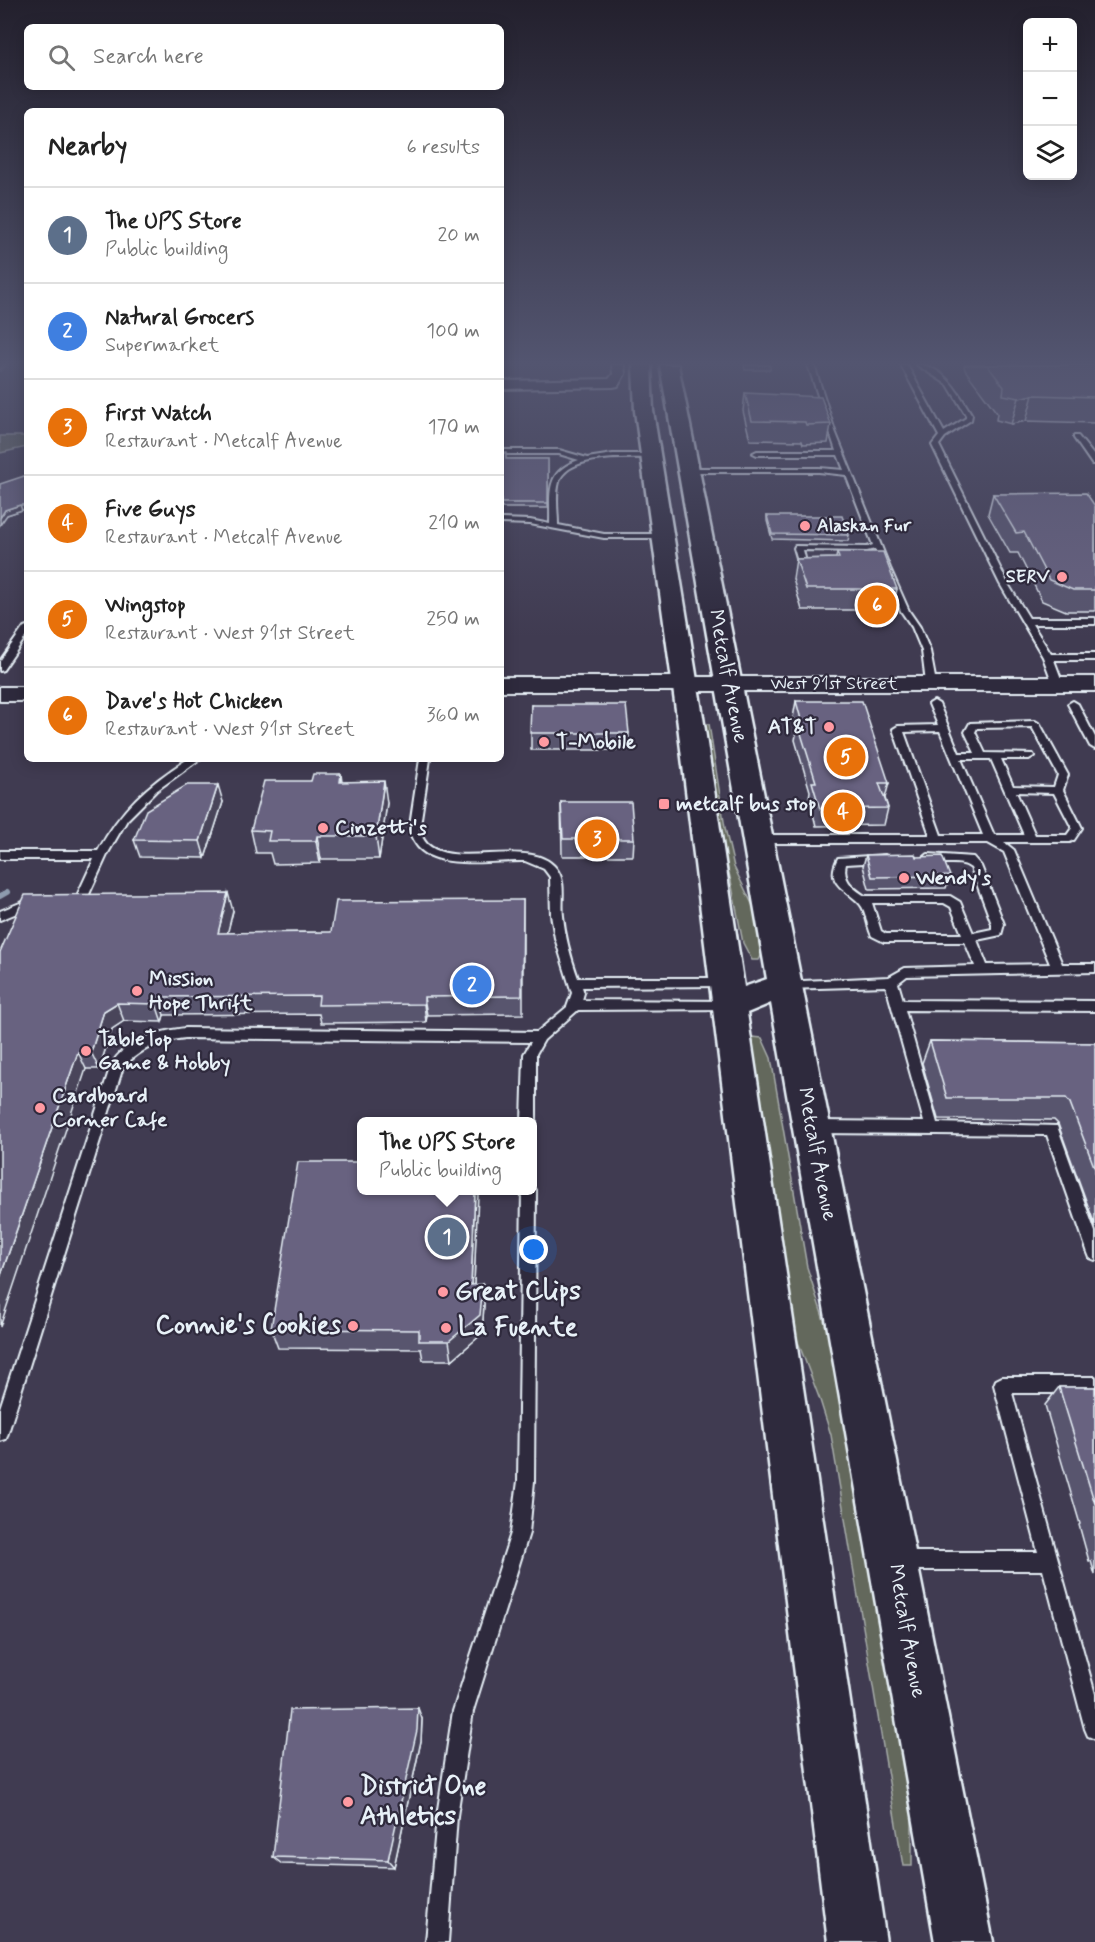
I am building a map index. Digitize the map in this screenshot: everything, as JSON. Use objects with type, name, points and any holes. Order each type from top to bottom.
[{"type":"main road","name":"Metcalf Avenue","points":[[650,456],[686,694],[857,1942]]},
{"type":"main road","name":"Metcalf Avenue","points":[[686,456],[964,1942]]},
{"type":"main road","points":[[727,994],[785,985]]},
{"type":"street","name":"West 91st Street","points":[[504,684],[686,694],[933,694],[1058,684],[1095,684]]},
{"type":"street","points":[[970,704],[989,697],[1060,697],[1062,691],[1058,684]]},
{"type":"street","points":[[1084,704],[1071,697],[1077,693],[1095,693]]},
{"type":"street","points":[[0,694],[24,694]]},
{"type":"street","name":"West 91st Street","points":[[504,704],[686,694]]},
{"type":"street","name":"West 91st Street","points":[[933,694],[970,704],[1084,704]]},
{"type":"lane","points":[[572,456],[587,460]]},
{"type":"lane","points":[[555,526],[555,483],[558,475],[577,463],[602,456],[650,456]]},
{"type":"lane","points":[[842,456],[904,611],[916,627],[926,651],[933,694],[955,756],[990,839],[1008,850],[1058,968]]},
{"type":"lane","points":[[940,456],[1004,584],[1048,657],[1058,684]]},
{"type":"lane","points":[[690,474],[823,478],[842,477],[849,473]]},
{"type":"lane","points":[[504,521],[555,526],[604,536],[663,536]]},
{"type":"lane","points":[[815,568],[804,568],[798,548],[867,549],[878,546]]},
{"type":"lane","points":[[874,568],[886,568]]},
{"type":"lane","points":[[1026,621],[1095,621]]},
{"type":"lane","points":[[0,668],[24,639]]},
{"type":"lane","points":[[1048,657],[1095,657]]},
{"type":"lane","points":[[1084,704],[1095,746]]},
{"type":"lane","points":[[758,839],[1070,838],[1077,828],[1058,790],[1064,775],[1035,724],[973,725],[970,732],[981,756]]},
{"type":"lane","points":[[937,839],[898,729],[944,728]]},
{"type":"lane","points":[[955,756],[1029,756]]},
{"type":"lane","points":[[995,756],[1031,839]]},
{"type":"lane","points":[[79,896],[116,826],[150,788],[190,762]]},
{"type":"lane","points":[[425,762],[414,832],[418,844],[435,856],[519,856],[551,868],[557,880],[556,906],[567,964],[578,993],[572,1010],[540,1037],[530,1054],[529,1117]]},
{"type":"lane","points":[[1010,789],[1058,790]]},
{"type":"lane","points":[[0,855],[99,855]]},
{"type":"lane","points":[[896,860],[861,858],[842,861],[838,867],[839,877],[845,888],[866,903],[876,933],[884,938],[984,937],[997,932],[998,924],[976,867],[969,860],[944,857],[918,859]]},
{"type":"lane","points":[[0,916],[30,902],[53,898]]},
{"type":"lane","points":[[866,903],[869,899],[946,899],[956,904],[983,970]]},
{"type":"lane","points":[[785,985],[891,981],[905,972],[1095,968]]},
{"type":"lane","points":[[891,981],[932,1128]]},
{"type":"lane","points":[[574,982],[727,994]]},
{"type":"lane","points":[[574,1005],[727,994]]},
{"type":"lane","points":[[897,1005],[1095,1006]]},
{"type":"lane","points":[[0,1434],[117,1065],[144,1042],[162,1035],[186,1033],[540,1037]]},
{"type":"lane","points":[[812,1127],[1052,1130],[1095,1253]]},
{"type":"lane","points":[[437,1942],[447,1816],[463,1711],[520,1533],[523,1512],[526,1481],[529,1195]]},
{"type":"lane","points":[[1095,1385],[1002,1385],[1095,1729]]},
{"type":"lane","points":[[894,1561],[1049,1561]]},
{"type":"shaded area","points":[[701,724],[709,724],[725,828],[734,867],[755,910],[763,952],[759,960],[752,960],[743,943],[731,881],[712,810]]},
{"type":"shaded area","points":[[752,1037],[762,1038],[771,1058],[807,1267],[835,1355],[907,1764],[912,1810],[912,1866],[903,1866],[831,1435],[792,1326]]},
{"type":"building","points":[[504,456],[506,459],[548,459],[548,503],[504,503]]},
{"type":"building","points":[[24,476],[24,505],[5,510],[0,518],[0,484]]},
{"type":"building","name":"SERV","points":[[1086,493],[1095,506],[1095,590],[1073,590],[1049,580],[1024,532],[1016,533],[993,494]]},
{"type":"building","name":"Alaskan Fur","points":[[767,516],[842,516],[849,535],[772,534]]},
{"type":"building","points":[[837,552],[883,552],[897,589],[806,589],[796,559],[839,558]]},
{"type":"building","points":[[796,701],[862,701],[889,783],[879,783],[888,808],[820,809],[812,782],[816,782],[798,724],[802,723]]},
{"type":"building","points":[[531,705],[626,705],[629,733],[530,733]]},
{"type":"building","points":[[313,774],[341,774],[340,782],[384,781],[376,836],[317,836],[316,841],[268,841],[270,831],[251,830],[264,781],[311,781]]},
{"type":"building","points":[[187,785],[218,785],[200,841],[134,840],[146,810]]},
{"type":"building","points":[[561,802],[631,802],[634,839],[563,839]]},
{"type":"building","points":[[915,854],[916,857],[942,856],[950,876],[872,877],[866,855]]},
{"type":"building","points":[[228,893],[218,933],[331,932],[336,901],[523,900],[522,996],[424,997],[424,1004],[318,1005],[319,996],[158,997],[156,1004],[117,1003],[104,1011],[91,1052],[78,1052],[0,1278],[0,952],[25,895]]},
{"type":"building","points":[[930,1041],[1095,1043],[1095,1169],[1070,1103],[1066,1098],[947,1098]]},
{"type":"building","points":[[298,1162],[357,1162],[357,1195],[475,1195],[471,1285],[483,1284],[480,1315],[449,1341],[419,1341],[419,1330],[271,1329]]},
{"type":"building","points":[[1059,1387],[1095,1387],[1095,1504]]},
{"type":"building","name":"District One Athletics","points":[[418,1708],[417,1730],[388,1860],[273,1857],[290,1710]]},
{"type":"waterway","points":[[0,896],[7,892]]},
{"type":"place","name":"Alaskan Fur","points":[[805,526]]},
{"type":"place","name":"SERV","points":[[1062,577]]},
{"type":"place","name":"Dave's Hot Chicken","points":[[877,605]]},
{"type":"place","name":"AT&T","points":[[829,727]]},
{"type":"place","name":"T-Mobile","points":[[544,742]]},
{"type":"place","name":"Wingstop","points":[[846,757]]},
{"type":"place","name":"metcalf bus stop","points":[[664,804]]},
{"type":"place","name":"Five Guys","points":[[843,812]]},
{"type":"place","name":"Cinzetti's","points":[[323,828]]},
{"type":"place","name":"First Watch","points":[[597,839]]},
{"type":"place","name":"Wendy's","points":[[904,878]]},
{"type":"place","name":"Natural Grocers","points":[[472,985]]},
{"type":"place","name":"Mission Hope Thrift","points":[[137,991]]},
{"type":"place","name":"TableTop Game & Hobby","points":[[86,1051]]},
{"type":"place","name":"Cardboard Corner Cafe","points":[[40,1108]]},
{"type":"place","name":"The UPS Store","points":[[447,1237]]},
{"type":"place","name":"Great Clips","points":[[443,1292]]},
{"type":"place","name":"Connie's Cookies","points":[[353,1326]]},
{"type":"place","name":"La Fuente","points":[[446,1328]]},
{"type":"place","name":"District One Athletics","points":[[348,1802]]}]
